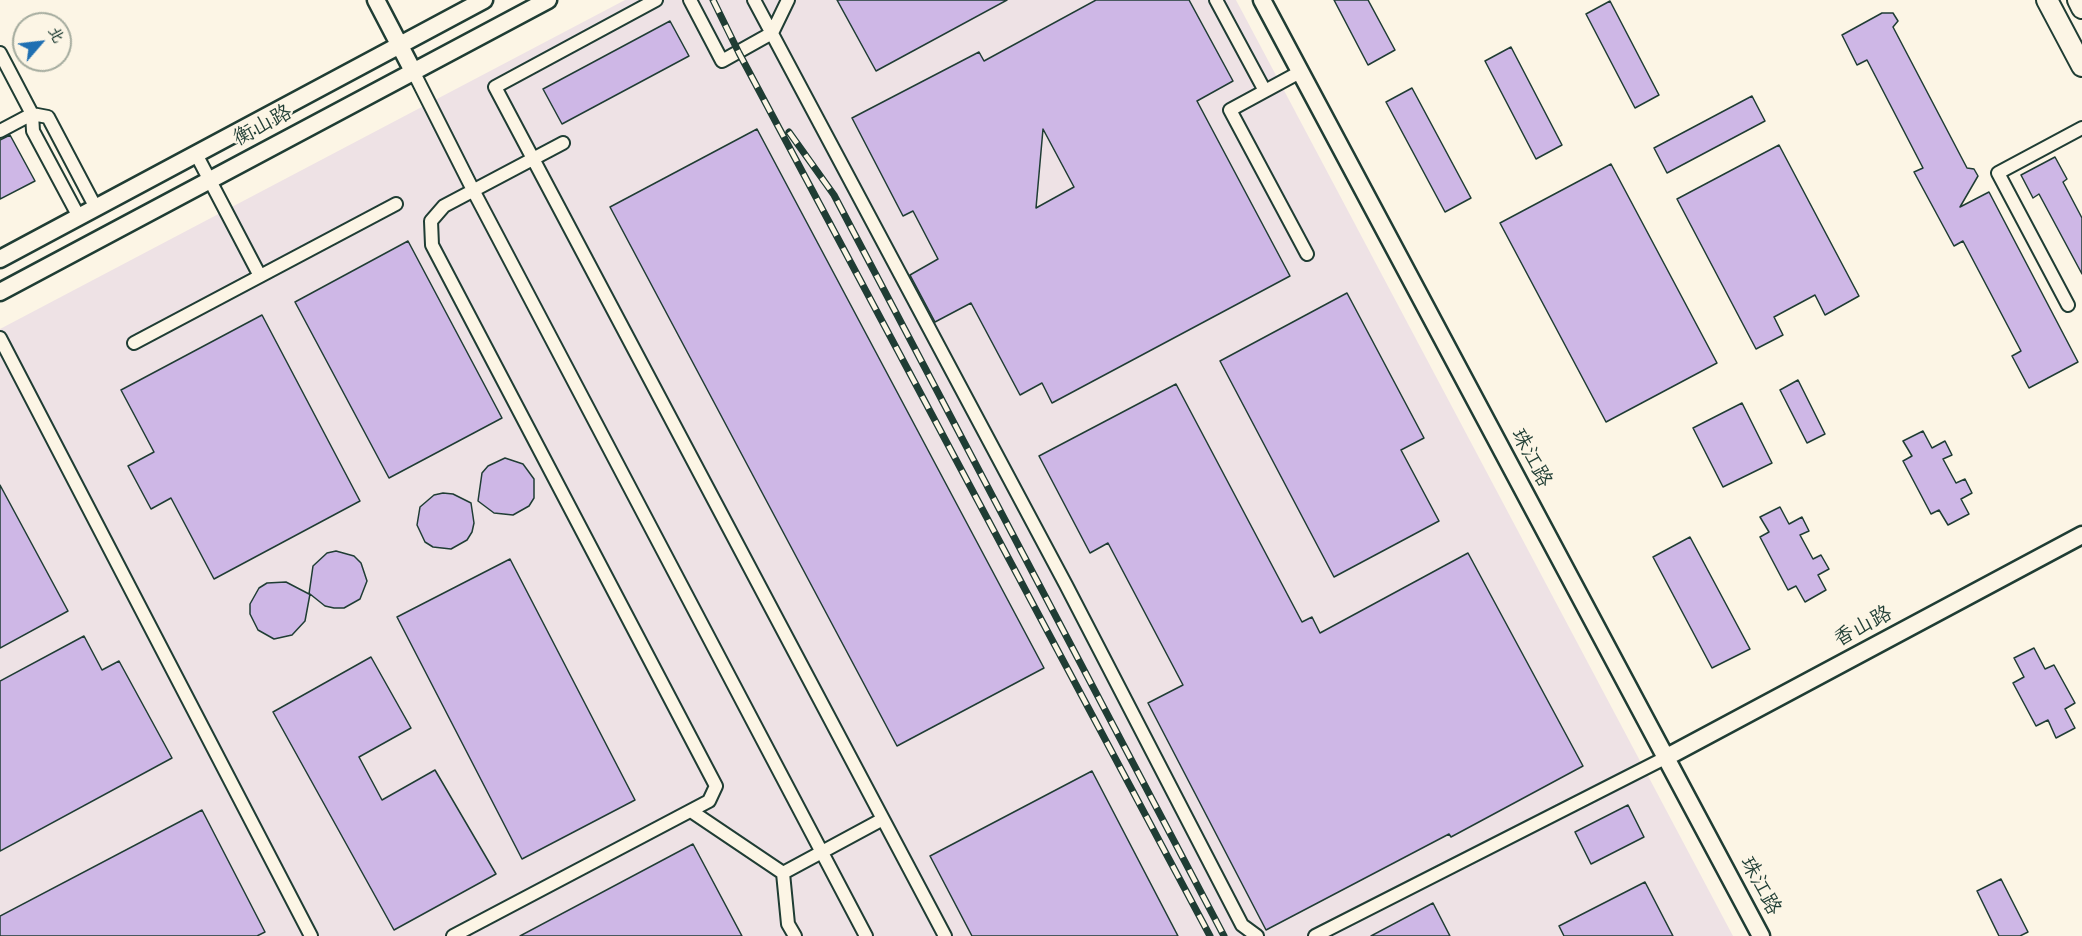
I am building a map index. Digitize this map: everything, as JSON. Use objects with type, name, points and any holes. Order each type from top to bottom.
[{"type":"main road","points":[[2047,0],[2082,66]]},
{"type":"main road","points":[[2078,0],[2082,8]]},
{"type":"street","points":[[376,0],[473,190],[866,936]]},
{"type":"street","name":"衡山路","points":[[0,259],[399,44],[466,4],[484,0]]},
{"type":"street","name":"衡山路","points":[[0,292],[548,0]]},
{"type":"street","points":[[656,0],[495,87],[945,936]]},
{"type":"street","points":[[690,0],[722,61],[772,33],[788,0]]},
{"type":"street","points":[[754,0],[1066,585],[1242,925],[1257,936]]},
{"type":"street","points":[[1216,0],[1265,91]]},
{"type":"street","name":"珠江路","points":[[1262,0],[1761,936]]},
{"type":"street","points":[[0,53],[32,114],[33,130],[79,217]]},
{"type":"street","points":[[1300,72],[1230,110],[1307,254]]},
{"type":"street","points":[[0,131],[32,114],[48,117],[96,208]]},
{"type":"street","points":[[2068,305],[1998,173],[2082,128]]},
{"type":"street","points":[[453,936],[709,801],[716,786],[432,245],[431,221],[444,206],[563,143]]},
{"type":"street","points":[[196,154],[260,276]]},
{"type":"street","points":[[134,343],[396,204]]},
{"type":"street","points":[[0,338],[311,936]]},
{"type":"street","name":"香山路","points":[[1665,758],[2082,535]]},
{"type":"street","points":[[1314,936],[1665,758]]},
{"type":"street","points":[[691,811],[783,873]]},
{"type":"street","points":[[783,873],[883,819]]},
{"type":"street","points":[[783,873],[788,924],[795,936]]},
{"type":"shaded area","points":[[625,0],[1236,0],[1733,936],[0,936],[0,329]]},
{"type":"building","points":[[837,0],[1007,0],[876,71]]},
{"type":"building","points":[[1096,0],[1189,0],[1233,81],[1197,101],[1290,276],[1052,403],[1042,383],[1020,395],[971,303],[935,322],[910,275],[938,259],[913,211],[903,216],[852,118],[979,52],[984,61]],"holes":[[[1043,129],[1074,187],[1036,208]]]},
{"type":"building","points":[[1334,0],[1368,0],[1395,50],[1368,65]]},
{"type":"building","points":[[1610,1],[1659,95],[1635,108],[1586,14]]},
{"type":"building","points":[[1882,13],[1893,13],[1898,21],[1893,27],[1967,168],[1974,169],[1978,176],[1960,207],[1989,192],[2078,362],[2029,388],[2012,356],[2021,351],[1963,241],[1954,246],[1914,172],[1923,168],[1867,60],[1857,65],[1842,35]]},
{"type":"building","points":[[670,21],[689,56],[562,124],[543,89]]},
{"type":"building","points":[[1511,47],[1562,145],[1536,159],[1485,61]]},
{"type":"building","points":[[1412,88],[1471,198],[1445,212],[1386,102]]},
{"type":"building","points":[[1752,96],[1765,121],[1667,173],[1654,148]]},
{"type":"building","points":[[757,129],[1044,668],[897,746],[610,207]]},
{"type":"building","points":[[10,135],[35,181],[0,199],[0,140]]},
{"type":"building","points":[[1779,145],[1859,296],[1825,315],[1815,295],[1774,317],[1783,335],[1756,349],[1677,199]]},
{"type":"building","points":[[2055,157],[2067,179],[2063,182],[2082,218],[2082,274],[2039,194],[2033,198],[2021,175]]},
{"type":"building","points":[[1611,164],[1717,363],[1606,422],[1500,223]]},
{"type":"building","points":[[408,241],[502,418],[389,478],[295,302]]},
{"type":"building","points":[[1347,293],[1424,438],[1401,450],[1439,521],[1334,577],[1220,361]]},
{"type":"building","points":[[262,315],[360,501],[214,579],[171,498],[151,509],[128,466],[154,452],[121,390]]},
{"type":"building","points":[[1798,380],[1825,434],[1807,443],[1780,390]]},
{"type":"building","points":[[1176,384],[1302,622],[1312,617],[1320,633],[1468,553],[1583,766],[1451,837],[1449,834],[1266,930],[1148,703],[1183,685],[1108,543],[1090,553],[1039,456]]},
{"type":"building","points":[[1742,403],[1772,463],[1723,487],[1693,428]]},
{"type":"building","points":[[1923,431],[1932,448],[1945,441],[1952,455],[1943,459],[1956,483],[1965,479],[1972,493],[1961,499],[1969,514],[1948,525],[1939,510],[1931,514],[1903,461],[1912,456],[1903,441]]},
{"type":"building","points":[[505,458],[523,464],[534,479],[534,498],[529,506],[513,515],[494,513],[478,501],[482,473],[488,466]]},
{"type":"building","points":[[0,485],[68,611],[0,648]]},
{"type":"building","points":[[453,494],[471,503],[474,523],[467,540],[451,549],[433,547],[425,542],[417,525],[420,507],[434,495]]},
{"type":"building","points":[[1780,507],[1789,524],[1802,517],[1809,531],[1800,535],[1813,559],[1821,555],[1829,569],[1818,575],[1826,590],[1805,602],[1796,586],[1788,590],[1760,537],[1769,532],[1760,517]]},
{"type":"building","points":[[1690,537],[1750,649],[1712,668],[1653,557]]},
{"type":"building","points":[[336,551],[354,556],[361,563],[367,581],[360,599],[344,608],[334,608],[325,606],[310,594],[305,621],[292,635],[274,639],[258,630],[250,614],[250,604],[259,588],[267,583],[286,582],[309,594],[313,566],[327,553]]},
{"type":"building","points":[[510,559],[635,800],[522,859],[397,617]]},
{"type":"building","points":[[84,636],[102,670],[119,661],[172,758],[0,851],[0,681]]},
{"type":"building","points":[[2034,648],[2045,669],[2054,665],[2075,703],[2065,709],[2075,728],[2056,738],[2048,720],[2036,726],[2013,683],[2024,677],[2014,658]]},
{"type":"building","points":[[371,657],[411,728],[359,757],[382,800],[435,770],[496,874],[394,930],[273,712]]},
{"type":"building","points":[[1092,771],[1178,936],[972,936],[930,856]]},
{"type":"building","points":[[1628,805],[1644,837],[1591,864],[1575,832]]},
{"type":"building","points":[[202,810],[265,932],[257,936],[0,936],[0,916]]},
{"type":"building","points":[[693,844],[742,936],[520,936]]},
{"type":"building","points":[[2001,879],[2028,932],[2020,936],[1999,936],[1977,891]]},
{"type":"building","points":[[1645,882],[1673,936],[1564,936],[1559,926]]},
{"type":"building","points":[[1433,903],[1450,936],[1371,936]]},
{"type":"railway","points":[[713,0],[739,53],[1210,936]]},
{"type":"railway","points":[[789,132],[834,195],[1224,936]]}]
